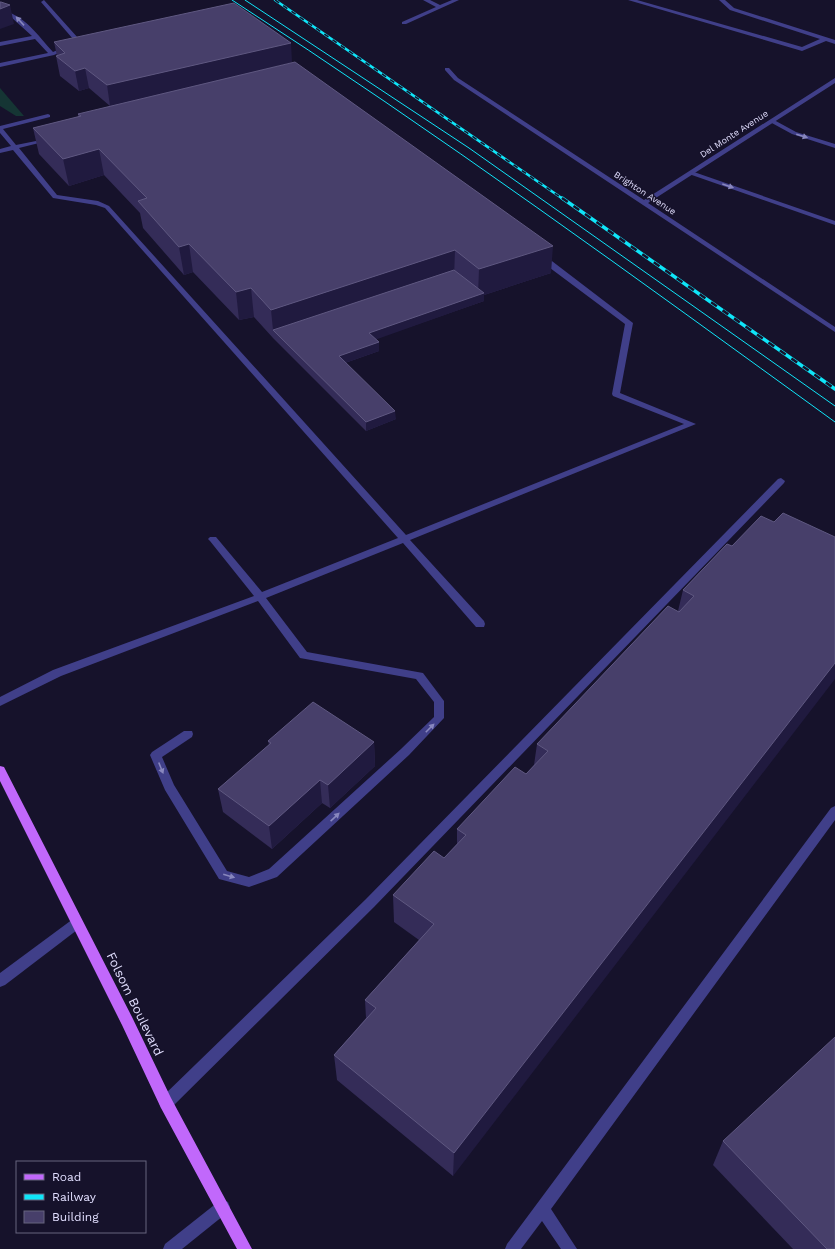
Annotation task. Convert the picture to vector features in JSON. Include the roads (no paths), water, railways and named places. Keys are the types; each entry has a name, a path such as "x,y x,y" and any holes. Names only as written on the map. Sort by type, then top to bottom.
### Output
{"main road":[{"name":"Folsom Boulevard","path":"0,770 78,923 166,1103 223,1207 244,1249"}],"street":[{"path":"426,0 440,7"},
{"path":"404,23 456,0"},
{"path":"631,0 802,49 826,39"},
{"path":"722,0 732,9 835,42"},
{"path":"0,65 52,54 76,44 76,39 44,2"},
{"path":"0,13 4,12 14,15 52,54"},
{"path":"0,44 35,37"},
{"name":"Brighton Avenue","path":"447,69 456,79 835,330"},
{"name":"Del Monte Avenue","path":"644,203 835,80"},
{"path":"48,116 0,128 55,196 98,203 106,207 480,624"},
{"path":"772,121 794,134 835,146"},
{"path":"0,151 54,138"},
{"path":"691,173 835,223"},
{"path":"0,702 57,673 260,597 692,424 616,394 629,323 534,252"},
{"path":"166,1103 370,903 781,481"},
{"path":"188,734 156,755 169,787 223,875 249,882 273,873 406,752 440,718 439,701 419,676 304,655 213,539"},
{"path":"512,1249 835,811"},
{"path":"0,981 78,923"},
{"path":"170,1249 223,1207"},
{"path":"542,1209 570,1249"}],"tram line":[{"path":"232,0 309,50 461,154 611,260 835,422"},
{"path":"245,0 469,148 835,406"}],"railway":[{"path":"275,0 563,199"},
{"path":"562,198 835,389"}]}
